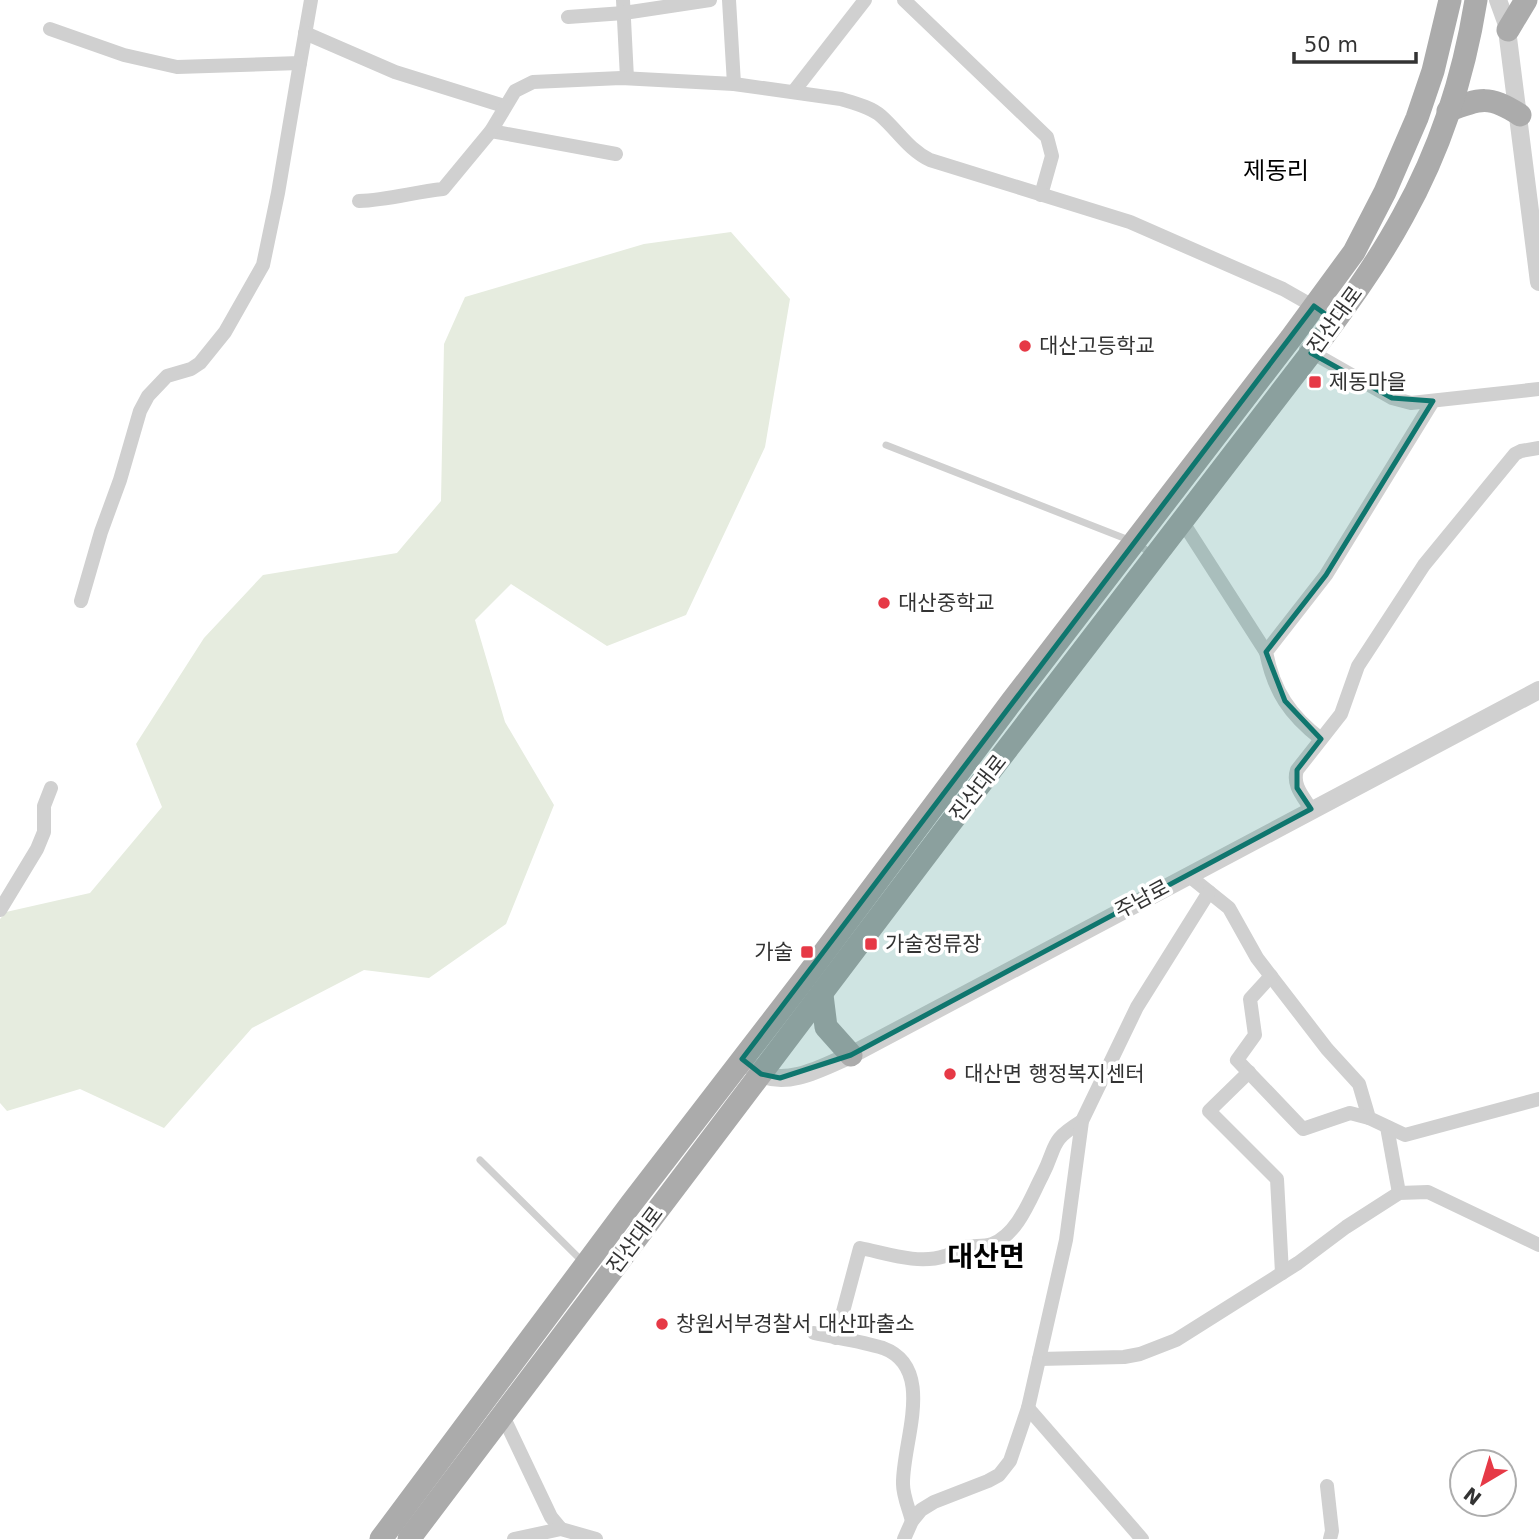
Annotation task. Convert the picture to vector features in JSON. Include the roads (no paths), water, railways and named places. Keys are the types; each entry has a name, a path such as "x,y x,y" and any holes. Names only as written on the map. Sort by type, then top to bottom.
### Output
{"main road":[{"name":"진산대로","path":"381,1539 1354,252 1385,192 1417,118 1433,71 1450,0"},
{"name":"진산대로","path":"409,1539 1360,287 1404,215 1436,147 1459,82 1476,0"},
{"path":"1507,30 1526,0"},
{"path":"1448,111 1475,100 1490,100 1501,103 1520,115"},
{"path":"822,995 826,1027 851,1055"}],"street":[{"path":"81,601 100,532 120,480 140,411 148,396 167,376 191,369 200,363 225,332 263,265 311,0"},
{"path":"568,17 624,6 710,0"},
{"path":"729,0 734,84"},
{"path":"794,91 865,0"},
{"path":"904,0 1047,137 1052,156 1041,195"},
{"path":"1498,0 1507,30 1520,115 1539,282"},
{"path":"624,6 626,78"},
{"path":"50,29 124,55 177,67 300,63"},
{"path":"305,33 395,72 505,106"},
{"path":"359,201 443,189 491,131 514,91 533,82 626,78 734,84 794,91 841,99 871,110 880,115 917,154 930,160 1130,222 1283,289 1335,321"},
{"path":"491,131 616,154"},
{"path":"1291,338 1311,353 1392,398 1411,403 1539,389"},
{"path":"1266,652 1326,575 1433,401"},
{"path":"1311,809 1297,788 1294,777 1340,714 1358,666 1424,565 1515,454 1539,449"},
{"path":"1182,521 1266,652 1284,701 1297,720 1321,739"},
{"name":"주남로","path":"761,1074 779,1078 794,1077 851,1055 1539,690"},
{"path":"0,910 41,840 44,832 44,806 51,788"},
{"path":"1188,875 1229,908 1257,958 1327,1049 1359,1084 1369,1118"},
{"path":"904,1539 912,1521 921,1510 999,1475 1010,1461 1028,1408 1066,1240 1082,1121 1137,1007 1209,892"},
{"path":"1271,976 1250,999 1255,1035 1237,1060 1303,1129 1349,1113 1369,1118 1405,1135 1539,1100"},
{"path":"742,1059 761,1074"},
{"path":"1249,1072 1209,1111 1277,1179 1282,1273"},
{"path":"836,1338 860,1248 916,1259 934,1259 967,1247 991,1244 1006,1235 1019,1221 1061,1134 1082,1121"},
{"path":"1387,1127 1399,1192"},
{"path":"1039,1359 1124,1357 1176,1339 1282,1273 1399,1192 1428,1192 1539,1245"},
{"path":"814,1333 884,1348 905,1364 912,1377 913,1394 902,1486 912,1521"},
{"path":"1028,1408 1142,1539"},
{"path":"503,1416 551,1517 561,1529"},
{"path":"1327,1486 1332,1531 1330,1539"},
{"path":"514,1539 561,1529 596,1539"}],"lane":[{"path":"886,445 1134,542 1155,557"},
{"path":"480,1160 586,1265 605,1280"}],"place":[{"name":"대산고등학교","path":"1025,346"},
{"name":"제동마을","path":"1315,382"},
{"name":"대산중학교","path":"884,603"},
{"name":"가술정류장","path":"871,944"},
{"name":"가술","path":"807,952"},
{"name":"대산면 행정복지센터","path":"950,1074"},
{"name":"창원서부경찰서 대산파출소","path":"662,1324"}],"district":[{"name":"제동리","path":"1276,171"},
{"name":"대산면","path":"986,1256"}]}
